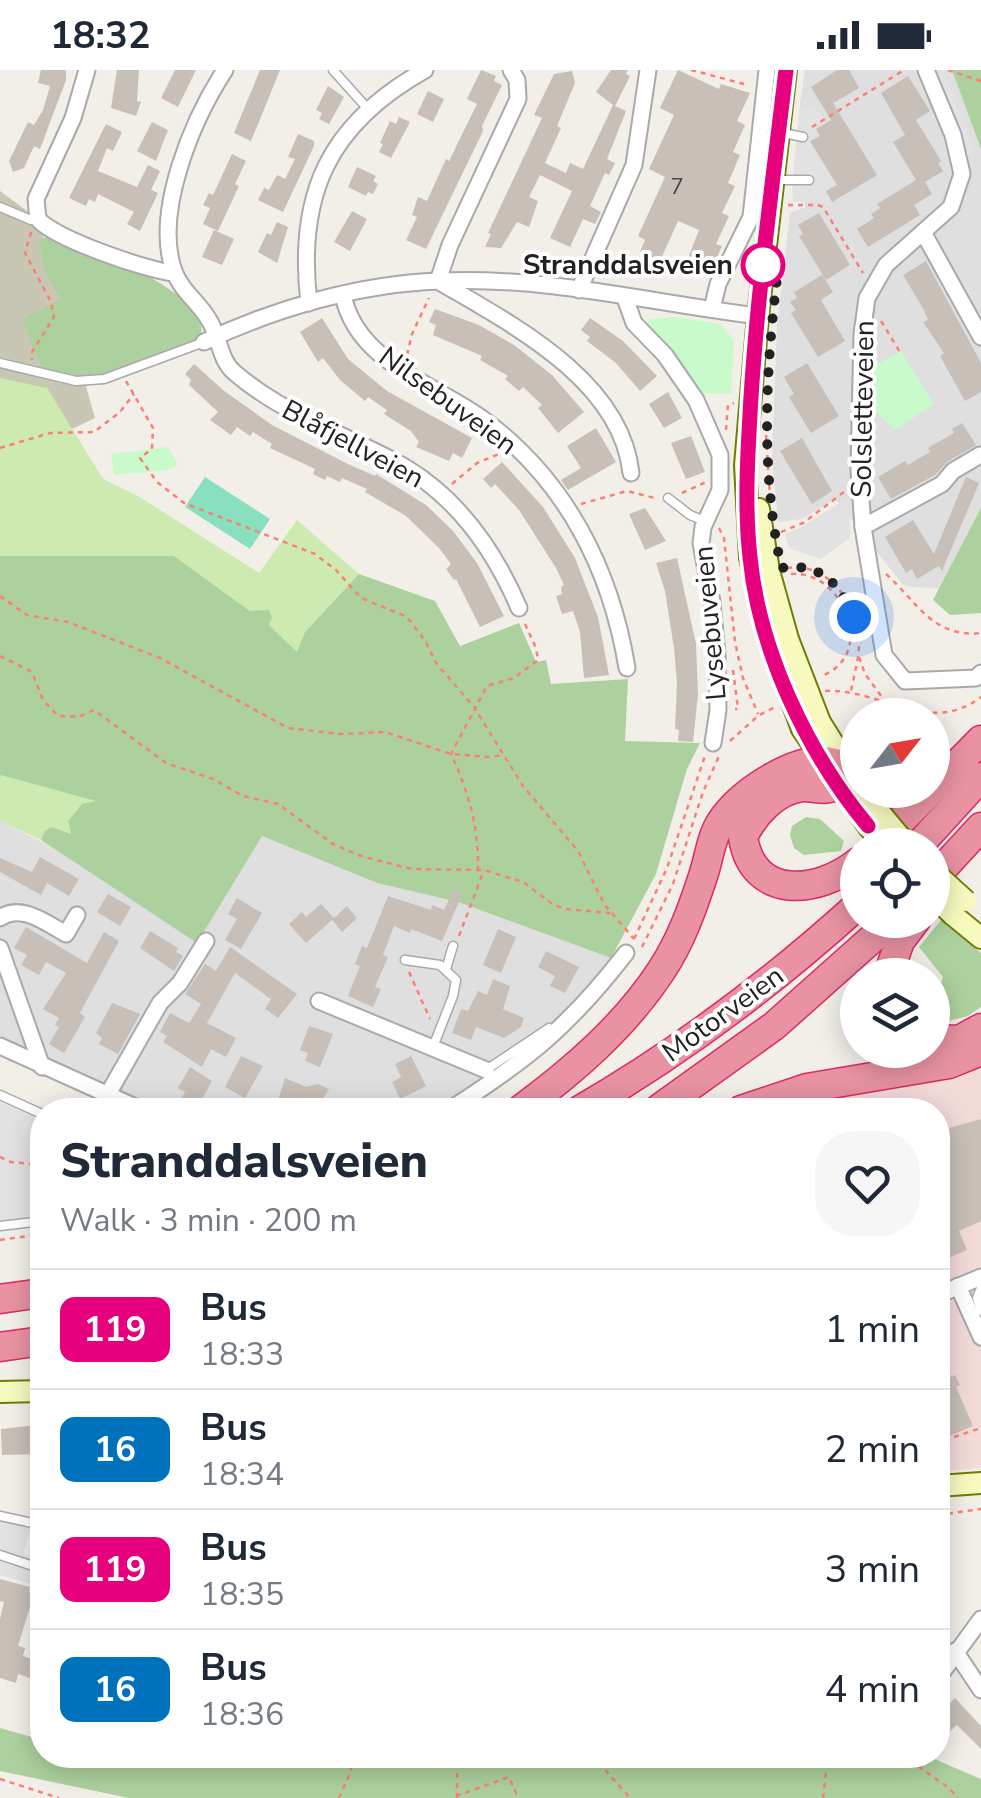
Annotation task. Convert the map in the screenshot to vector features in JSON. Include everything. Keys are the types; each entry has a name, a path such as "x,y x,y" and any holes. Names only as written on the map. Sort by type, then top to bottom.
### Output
{"highway":[{"path":"883,828 981,740"},
{"path":"535,1098 596,1048 662,970 686,924 720,822 772,777 840,777"},
{"path":"934,828 981,777"},
{"path":"840,781 829,789 803,787 777,797 760,810 748,827 744,844 764,876 791,886 821,884 840,873"},
{"path":"950,861 981,827"},
{"path":"953,905 981,848"},
{"name":"Motorveien","path":"600,1098 750,996 840,920"},
{"name":"Motorveien","path":"673,1098 774,1026 873,938"},
{"path":"950,1040 959,1040 981,1028"},
{"path":"778,1098 808,1088 928,1068 981,1051"},
{"path":"0,1299 30,1295"},
{"path":"0,1346 30,1342"}],"main road":[{"path":"786,70 793,135 780,181 758,316 758,420 745,465 750,558 811,725 840,769"},
{"path":"953,905 981,938"},
{"path":"0,1392 30,1391"},
{"path":"950,1484 981,1475"},
{"path":"950,1485 981,1484"}],"street":[{"path":"87,70 73,118 36,199 34,220 138,265 174,273 170,228 179,171 198,116 224,70"},
{"path":"309,303 304,273 314,193 344,136 367,108 425,70"},
{"path":"438,280 518,99 517,80 511,70"},
{"path":"579,290 634,165 648,70"},
{"path":"712,309 718,284 751,216 767,70"},
{"name":"Solsletteveien","path":"926,70 953,135 962,174 951,207 886,264 869,293 862,334 862,528 942,484 953,471 980,455"},
{"path":"923,232 981,337"},
{"name":"Blåfjellveien","path":"174,273 232,371 287,411 395,462 443,495 484,544 519,608"},
{"path":"438,280 542,343 576,374 614,424 626,447 630,473"},
{"path":"210,339 309,303 438,280 509,282 758,316"},
{"name":"Nilsebuveien","path":"342,295 347,316 370,344 402,371 486,422 538,468 571,510 608,588 621,631 626,668"},
{"name":"Lysebuveien","path":"625,298 634,323 675,369 716,438 720,490 700,543 716,640 717,749"},
{"path":"862,528 884,656 905,681 976,678 981,673"},
{"path":"0,918 12,912 24,913 66,934 77,915"},
{"path":"108,1094 160,1003 175,989 206,941"},
{"path":"467,1098 538,1050 577,1014 630,946"},
{"path":"0,948 42,1066"},
{"path":"319,1001 436,1041 486,1070"},
{"path":"0,1046 116,1098"},
{"path":"950,1293 981,1276"},
{"path":"958,1286 981,1336"},
{"path":"950,1658 981,1619"},
{"path":"954,1652 981,1690"}],"lane":[{"path":"334,70 367,108"},
{"path":"780,181 809,180"},
{"path":"0,207 34,220"},
{"path":"0,364 76,381 122,374 210,339"},
{"path":"668,498 707,522"},
{"path":"446,969 453,946"},
{"path":"409,960 446,969 453,975 456,987 436,1041"},
{"path":"486,1070 558,1022 609,975"},
{"path":"0,1095 30,1109"},
{"path":"0,1226 30,1222"},
{"path":"981,1288 976,1298 981,1312"},
{"path":"0,1516 30,1522"},
{"path":"0,1556 30,1564"}],"path":[{"path":"692,70 765,89"},
{"path":"793,135 904,70"},
{"path":"948,70 981,81"},
{"path":"780,181 785,205 818,204 823,208 900,352"},
{"path":"32,372 32,352 54,317 25,254 34,220"},
{"path":"402,371 412,334 438,280"},
{"path":"122,374 153,428 152,449 140,458 158,482 184,503 315,554 361,598 404,616 426,642 436,663 474,707 548,819 578,851 630,946"},
{"path":"0,448 50,432 94,432 120,412 134,394"},
{"path":"716,438 726,432 728,405 736,403"},
{"path":"758,420 770,497"},
{"path":"443,495 477,463 514,447"},
{"path":"571,510 602,496 627,491 649,499 668,498 721,473"},
{"path":"774,534 803,524 834,502 850,484"},
{"path":"707,522 717,526 724,538 739,660 759,715"},
{"path":"823,675 839,668 849,653 851,638 845,612 834,593 815,576 784,574 782,568 810,567 832,582 854,617 864,674 883,698"},
{"path":"880,567 936,626 959,635 981,633"},
{"path":"0,596 27,615 68,622 160,658 288,728 340,734 385,732 450,754 504,755"},
{"path":"450,754 487,686 514,678 538,660 519,608"},
{"path":"851,692 858,654"},
{"path":"0,656 32,672 43,700 58,716 78,717 94,710 166,763 244,796 278,804 334,844 361,856 412,869 484,870 524,882 565,909 611,913"},
{"path":"732,661 738,709"},
{"path":"824,691 872,698"},
{"path":"950,712 981,697"},
{"path":"731,740 775,706"},
{"path":"642,946 673,884 717,749"},
{"path":"450,754 473,808 478,872"},
{"path":"630,946 667,868 701,763"},
{"path":"453,946 484,870"},
{"path":"409,960 409,974 436,1041"},
{"path":"0,1156 6,1161 30,1164"},
{"path":"0,1240 30,1236"},
{"path":"954,1437 981,1428"},
{"path":"950,1513 981,1509"},
{"path":"339,1798 351,1768"},
{"path":"457,1768 456,1797 509,1777 518,1798"},
{"path":"603,1768 630,1798"},
{"path":"823,1798 826,1768"},
{"path":"921,1768 958,1798"},
{"path":"0,1779 59,1798"}],"shaded area":[{"path":"805,70 981,70 981,592 904,586 835,499 802,519 778,522 772,458 777,325 790,213 805,207 800,104"},
{"path":"930,70 944,70 975,151 965,157"},
{"path":"800,104 803,108 813,104 821,117 816,130 820,136 810,143 837,187 827,193 833,203 826,207 821,203 793,202"},
{"path":"0,191 38,219 95,418 0,463"},
{"path":"849,497 850,538 820,559 789,548 785,534"},
{"path":"0,821 52,847 262,836 377,883 458,902 611,958 584,999 504,1069 458,1098 138,1098 0,1038"},
{"path":"981,1066 981,1468 950,1471 950,1098 816,1098"},
{"path":"0,1102 30,1115 30,1218 0,1222"},
{"path":"0,1518 30,1527 23,1554 30,1556 30,1584 0,1575"}],"green space":[{"path":"952,70 981,70 981,149"},
{"path":"47,236 114,260 166,287 199,319 201,336 164,356 102,374 79,376 44,370 23,319 61,299 45,273 39,241"},
{"path":"676,317 721,324 734,341 731,394 699,393 679,362 647,328 649,319"},
{"path":"901,351 934,404 895,430 867,403 868,369"},
{"path":"0,378 47,388 103,479 138,496 259,573 297,520 359,574 305,632 297,653 269,625 174,556 0,556"},
{"path":"168,447 178,465 168,470 114,475 111,454"},
{"path":"205,477 270,519 250,549 185,507"},
{"path":"981,508 981,613 950,615 933,600"},
{"path":"0,556 174,556 250,611 269,610 269,625 297,652 305,632 359,574 435,601 460,646 519,623 536,662 546,660 551,684 628,679 625,741 700,743 687,769 656,874 611,958 458,902 377,883 262,836 197,943 41,840 51,827 71,834 68,821 82,804 96,801 0,775"},
{"path":"0,775 97,801 68,821 71,834 45,831 41,840 0,821"},
{"path":"806,817 820,819 840,837 840,851 804,855 794,848 792,826"},
{"path":"950,927 981,953 981,1007 968,1016 950,1020 950,958 928,958 919,947 926,938 950,938"},
{"path":"0,1728 30,1737 30,1768 950,1766 981,1779 981,1798 129,1798 0,1771"}],"building":[{"path":"41,70 66,70 66,80 40,149 34,146 24,168 13,172 9,161 28,122 34,125 43,110 50,86 38,83"},
{"path":"117,70 139,70 137,101 141,102 136,116 111,108"},
{"path":"175,70 196,70 178,107 161,98"},
{"path":"260,70 280,70 251,141 234,133"},
{"path":"481,70 496,76 494,81 502,85 426,249 406,240 417,217 412,215 418,197 427,201 477,104 467,99"},
{"path":"611,70 628,70 626,74 630,76 615,106 626,111 607,159 615,163 609,175 605,173 590,206 601,212 595,224 583,219 570,247 550,238 572,191 540,175 529,197 538,201 529,227 517,222 501,248 485,247 542,118 534,115 554,74 572,71 575,83 545,163 566,173 570,163 583,169 613,105 596,92"},
{"path":"678,70 719,89 721,84 750,93 737,121 745,125 733,152 740,155 728,183 735,186 722,213 729,216 716,244 722,246 708,277 685,266 699,230 678,221 660,261 640,252 645,240 638,236 665,177 649,169 674,115 660,108"},
{"path":"837,70 849,70 859,88 833,103 877,175 832,202 826,191 837,185 810,141 820,136 816,129 831,120 811,87"},
{"path":"908,76 930,111 916,120 943,171 925,182 932,194 914,205 920,215 868,247 857,229 874,218 871,214 880,208 877,204 916,180 893,142 905,135 881,93"},
{"path":"328,86 344,97 329,124 319,119 322,113 316,110"},
{"path":"428,91 444,99 433,122 417,114"},
{"path":"399,117 410,122 391,158 379,152 383,144 380,143 390,121 396,124"},
{"path":"152,122 168,130 156,161 137,151"},
{"path":"106,124 122,132 113,151 107,148 98,171 137,187 148,165 160,171 151,190 158,193 140,231 127,224 134,212 98,194 95,202 89,199 86,206 69,198"},
{"path":"298,134 314,141 314,146 283,212 258,200 277,175 285,179 295,159 288,157"},
{"path":"232,154 246,161 218,231 203,224 210,208 203,205 209,193 213,195"},
{"path":"357,167 376,176 373,181 378,184 373,194 368,192 366,196 348,187"},
{"path":"352,211 367,219 350,251 334,242"},
{"path":"819,213 850,265 826,280 799,236 803,234 798,225"},
{"path":"277,222 288,227 277,263 258,252"},
{"path":"214,230 234,239 222,265 202,257"},
{"path":"926,261 981,363 981,392 965,401 940,356 944,353 923,322 928,320 924,310 903,275"},
{"path":"822,275 833,292 821,300 845,341 818,357 791,313 796,310 790,302 797,298 794,292"},
{"path":"435,309 479,325 514,345 552,375 584,412 558,433 538,408 542,405 523,387 519,391 505,379 508,376 480,360 482,356 433,335 436,325 429,322"},
{"path":"322,318 348,359 387,391 472,438 462,458 453,453 449,461 416,447 419,442 411,431 384,414 387,410 368,397 365,401 340,380 323,358 318,362 300,332"},
{"path":"590,318 623,341 657,376 640,391 616,363 587,341 590,337 581,330"},
{"path":"807,363 839,416 811,433 789,397 794,394 784,377"},
{"path":"194,364 272,425 376,474 426,505 453,531 477,563 504,616 480,627 456,579 446,569 451,564 439,548 406,516 365,492 367,489 342,478 340,482 327,476 325,480 313,474 315,469 270,448 272,444 253,432 250,436 237,427 231,435 210,420 218,412 189,385 191,380 185,374"},
{"path":"668,392 682,418 664,428 649,404"},
{"path":"962,423 976,445 947,462 935,475 891,499 878,477 930,452 928,448 954,433 952,429"},
{"path":"596,428 616,462 568,490 561,480 581,468 567,446"},
{"path":"691,436 705,472 686,479 671,443"},
{"path":"802,438 832,491 812,504 780,451"},
{"path":"502,462 543,507 575,558 598,617 609,675 584,678 580,632 573,611 562,614 556,596 562,594 564,585 556,568 519,510 495,484 491,488 483,479"},
{"path":"966,477 979,483 942,571 939,566 917,579 912,569 906,573 885,537 913,520 934,554"},
{"path":"645,508 666,541 645,550 629,514"},
{"path":"677,558 696,644 698,694 693,742 678,741 679,730 675,729 674,648 665,591 656,563"},
{"path":"40,857 79,879 69,896 47,883 41,895 0,872 0,858 32,872"},
{"path":"454,889 463,892 442,941 394,926 383,955 388,957 375,987 381,989 373,1007 348,996 360,966 355,964 362,946 367,948 388,896 431,910 432,905 444,910"},
{"path":"108,894 131,907 120,926 97,912"},
{"path":"237,898 262,913 241,949 225,940 237,919 228,914"},
{"path":"321,904 334,918 347,906 357,918 342,932 332,920 306,943 289,924 302,912 306,917"},
{"path":"26,927 87,963 104,932 119,941 80,1013 85,1017 64,1053 49,1044 59,1027 55,1025 59,1018 43,1009 66,973 46,962 39,975 21,965 27,955 14,948"},
{"path":"498,929 516,937 501,973 483,965"},
{"path":"150,931 178,948 176,952 183,956 174,971 140,948"},
{"path":"230,947 297,994 278,1018 265,1009 271,999 235,973 207,1023 236,1038 226,1057 211,1049 202,1067 163,1042 167,1036 160,1032 170,1013 189,1023 201,1004 185,994 205,964 216,971"},
{"path":"546,951 579,967 565,993 550,986 555,976 538,967"},
{"path":"493,979 510,986 503,1009 524,1018 521,1027 504,1038 476,1027 471,1040 452,1033 461,1009 468,1011 478,991 487,995"},
{"path":"112,1003 140,1014 118,1054 99,1044 102,1038 96,1033"},
{"path":"309,1026 333,1034 320,1067 305,1061 308,1053 300,1050"},
{"path":"241,1056 263,1066 245,1098 225,1087"},
{"path":"411,1056 426,1086 400,1098 392,1082 401,1077 395,1064"},
{"path":"190,1067 212,1081 203,1098 182,1098 185,1092 178,1088"},
{"path":"285,1078 306,1087 318,1084 329,1089 323,1098 279,1098"},
{"path":"981,1119 981,1221 959,1231 967,1250 950,1257 950,1128"},
{"path":"950,1375 955,1375 960,1385 956,1387 973,1426 950,1436"},
{"path":"30,1426 30,1454 2,1455 1,1429"},
{"path":"0,1579 30,1587 30,1607 18,1646 25,1648 23,1656 30,1658 30,1678 18,1674 16,1683 0,1678 0,1619 4,1602 0,1601"},
{"path":"955,1698 981,1726 981,1749 957,1725 950,1731 950,1703"}],"bus line":[{"name":"119","path":"786,70 754,348 745,465 750,558 771,645 796,716 837,785 868,826"}],"place":[{"name":"Stranddalsveien","path":"763,265"}],"route":[{"path":"763,265 779,263 766,437 771,511 780,561 782,568 810,567 827,576 840,590 854,617"}]}
